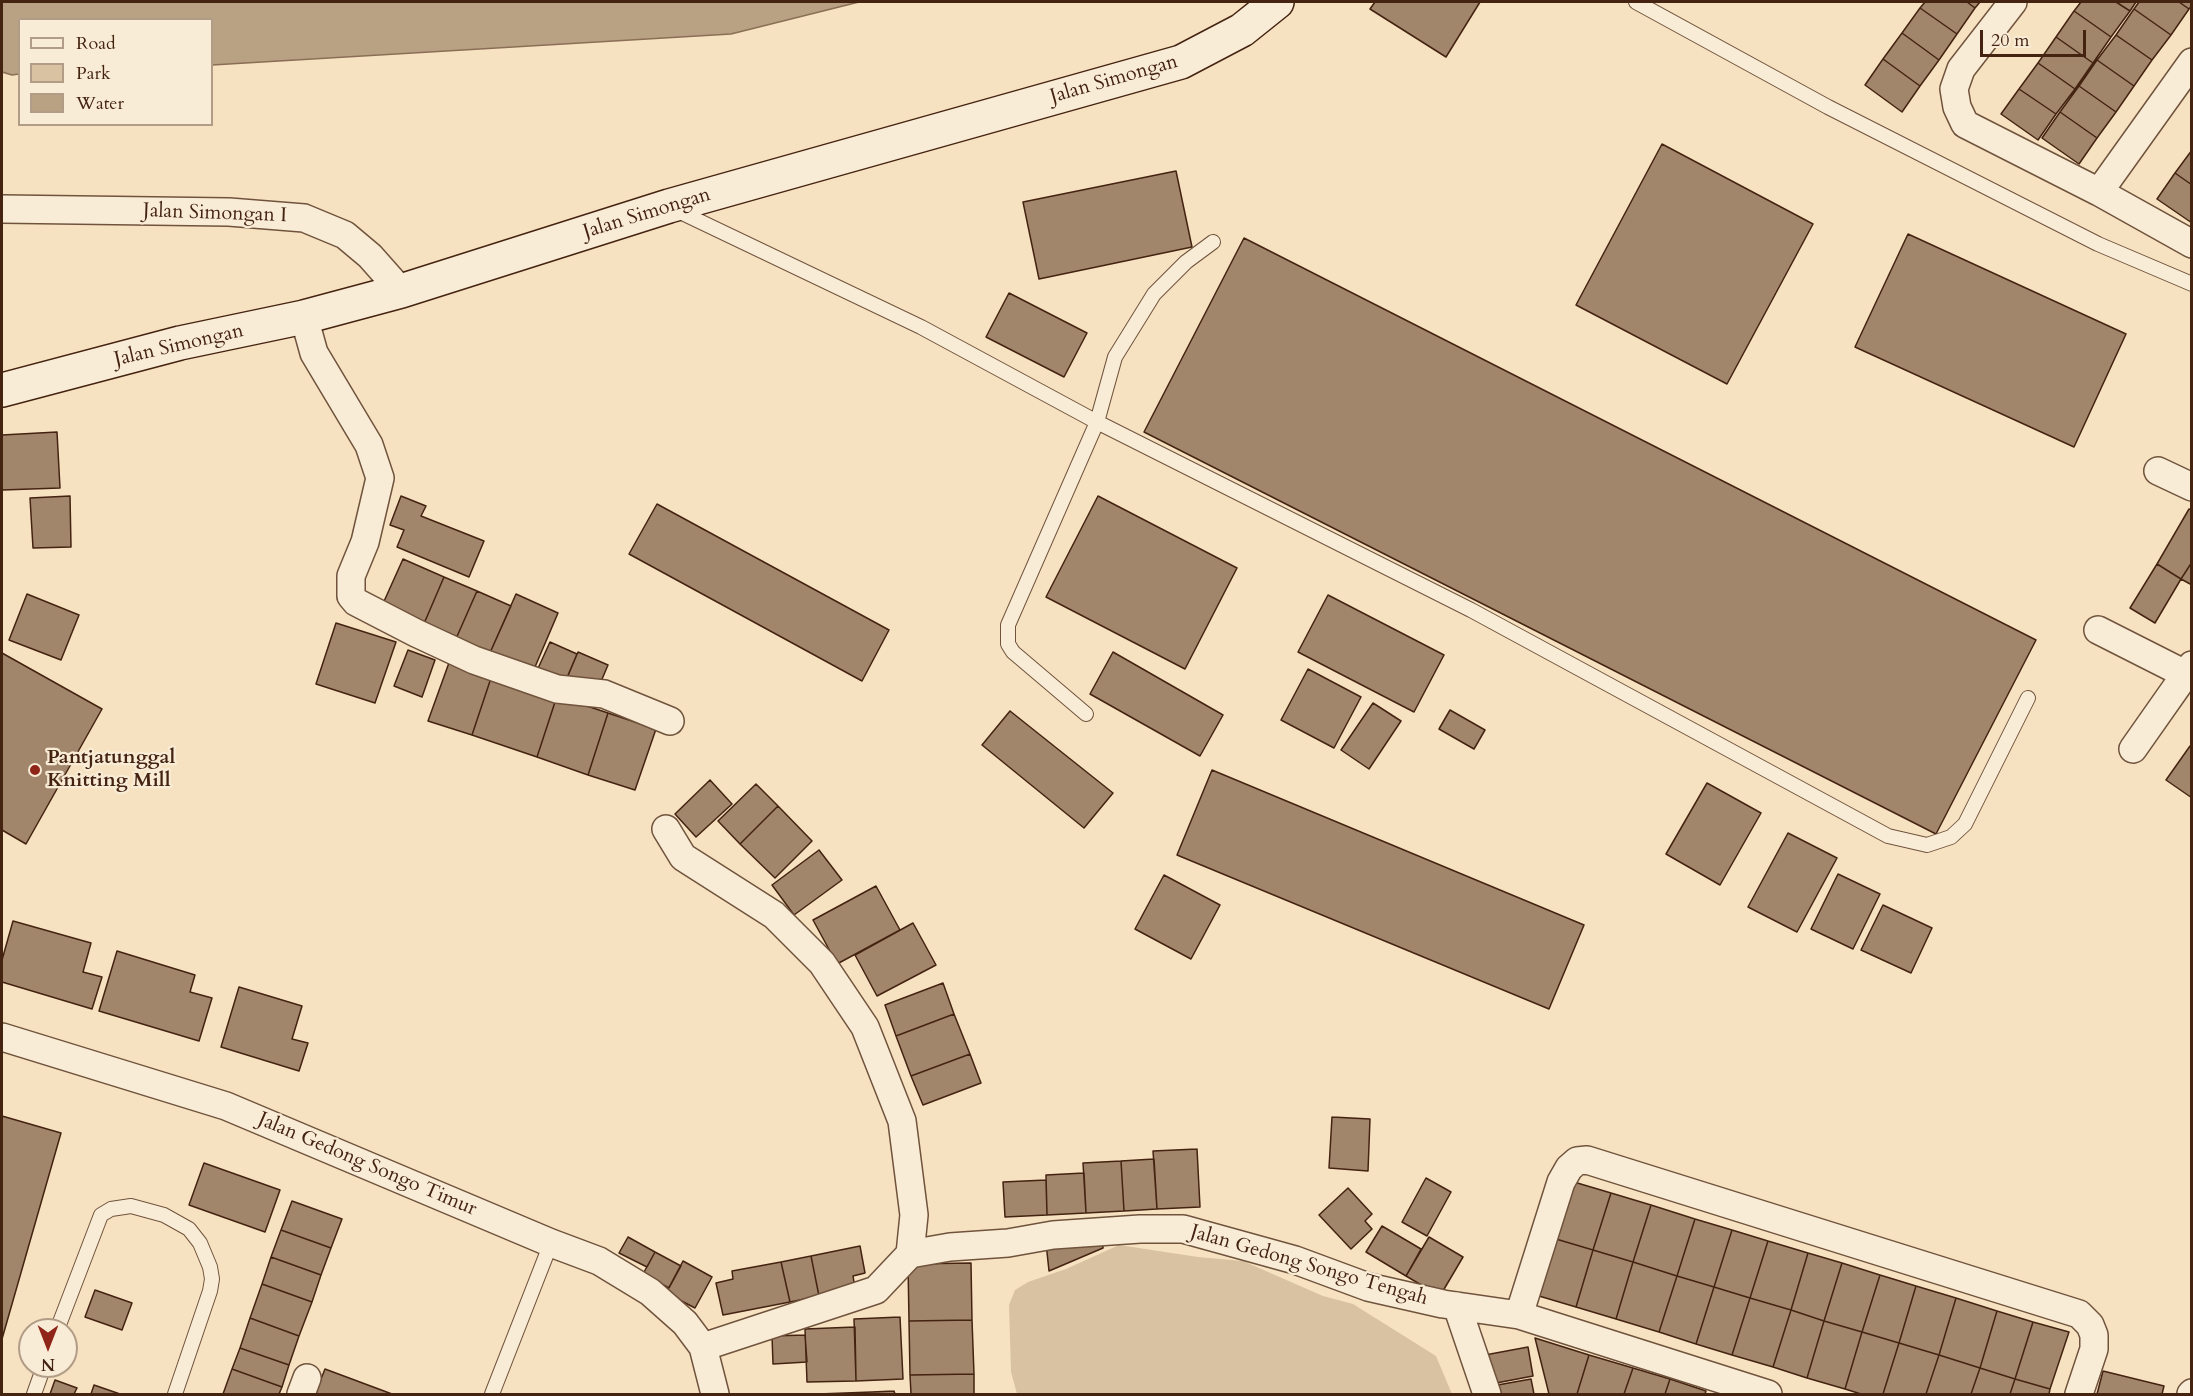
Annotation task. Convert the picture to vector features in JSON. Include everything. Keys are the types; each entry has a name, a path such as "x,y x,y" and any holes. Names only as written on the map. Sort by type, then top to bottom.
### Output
{"main road":[{"name":"Jalan Simongan","path":"2,390 180,343 304,317 401,291 669,206 1180,62 1242,30 1277,2"}],"street":[{"path":"2013,2 1961,69 1954,89 1957,107 1965,124 2098,192 2192,244"},
{"path":"2098,192 2192,62"},
{"name":"Jalan Simongan I","path":"2,209 229,212 304,218 345,235 370,256 401,291"},
{"path":"304,317 314,353 369,445 380,478 364,542 351,576 351,596 356,602 474,660 557,689 604,694 670,720"},
{"path":"2158,471 2192,487"},
{"path":"2098,630 2188,669 2133,749"},
{"path":"666,829 683,857 774,915 822,963 865,1027 902,1121 914,1215 910,1254 876,1290 703,1347"},
{"name":"Jalan Gedong Songo Timur","path":"2,1037 226,1106 599,1261 650,1292 685,1323 703,1347 715,1395"},
{"path":"1519,1315 1561,1182 1569,1168 1577,1161 1587,1160 2079,1314 2090,1325 2094,1335 2094,1349 2083,1383"},
{"name":"Jalan Gedong Songo Tengah","path":"910,1254 950,1247 1008,1243 1053,1235 1140,1229 1184,1229 1295,1260 1368,1287 1457,1306 1519,1315 1768,1395"},
{"path":"1457,1306 1487,1395"}],"lane":[{"path":"1636,2 1828,107 2098,243 2192,284"},
{"path":"669,206 921,327 1097,422 1471,610 1887,836 1927,846 1951,837 1965,824 2028,698"},
{"path":"1086,714 1013,652 1006,635 1008,626 1097,422 1115,357 1154,294 1186,262 1213,242"},
{"path":"62,1318 101,1215 111,1209 131,1206 164,1215 189,1229 203,1251 212,1279 175,1395"},
{"path":"492,1395 551,1243"},
{"path":"34,1395 40,1378"}],"green space":[{"path":"1119,1245 1243,1261 1323,1296 1353,1304 1436,1356 1452,1394 1017,1394 1011,1372 1009,1305 1015,1290 1028,1282 1066,1269"}],"water":[{"path":"2,2 859,2 731,34 213,65 213,18 18,18 18,74 2,72"}],"building":[{"path":"1375,2 1480,2 1446,57 1370,9"},
{"path":"1925,2 1967,2 1975,8 1957,34 1920,8"},
{"path":"1967,2 1980,2 1975,8"},
{"path":"2081,2 2116,2 2130,11 2111,37 2074,11"},
{"path":"2116,2 2136,2 2130,11"},
{"path":"2139,2 2179,2 2189,9 2171,35 2134,9"},
{"path":"2179,2 2192,2 2192,5 2189,9"},
{"path":"1920,8 1957,34 1939,60 1902,33"},
{"path":"2134,9 2171,35 2152,60 2116,35"},
{"path":"2074,11 2111,37 2093,63 2056,37"},
{"path":"1902,33 1939,60 1920,86 1883,59"},
{"path":"2116,35 2152,60 2134,86 2097,60"},
{"path":"2056,37 2093,63 2075,89 2038,63"},
{"path":"1883,59 1920,86 1902,112 1865,85"},
{"path":"2097,60 2134,86 2116,112 2079,86"},
{"path":"2038,63 2075,89 2056,114 2019,89"},
{"path":"2079,86 2116,112 2097,138 2060,112"},
{"path":"2019,89 2056,114 2038,140 2001,114"},
{"path":"2060,112 2097,138 2079,164 2042,138"},
{"path":"1662,144 1813,224 1727,384 1576,305"},
{"path":"2192,150 2192,185 2175,173"},
{"path":"1176,171 1192,247 1039,279 1023,202"},
{"path":"2175,173 2192,185 2192,223 2157,199"},
{"path":"1908,234 2126,334 2074,447 1855,347"},
{"path":"1244,238 2036,640 1936,834 1144,432"},
{"path":"1009,293 1087,333 1064,377 986,337"},
{"path":"57,432 60,488 2,490 2,435"},
{"path":"70,496 71,547 33,548 30,498"},
{"path":"401,496 426,506 421,516 484,541 469,577 397,547 404,530 390,525"},
{"path":"1098,496 1237,568 1185,669 1046,597"},
{"path":"657,504 889,630 862,681 629,554"},
{"path":"2189,509 2192,510 2192,562 2181,579 2157,564"},
{"path":"403,559 444,577 423,626 381,608"},
{"path":"2192,562 2192,585 2181,579"},
{"path":"2157,564 2181,579 2155,623 2130,608"},
{"path":"444,577 477,591 455,641 423,626"},
{"path":"477,591 511,606 489,655 455,641"},
{"path":"27,594 79,615 61,660 9,640"},
{"path":"516,594 558,613 532,674 489,655"},
{"path":"1328,595 1444,655 1414,712 1298,652"},
{"path":"336,623 396,642 375,703 316,684"},
{"path":"550,642 577,654 563,687 535,675"},
{"path":"408,650 435,660 422,697 394,686"},
{"path":"578,652 608,665 597,691 567,678"},
{"path":"1113,652 1223,715 1200,756 1090,694"},
{"name":"Pantjatunggal Knitting Mill","path":"2,653 102,709 26,844 2,830"},
{"path":"450,660 492,675 472,735 428,721"},
{"path":"1308,669 1361,697 1334,748 1281,720"},
{"path":"492,675 557,696 537,757 472,735"},
{"path":"557,696 608,713 588,775 537,757"},
{"path":"1373,703 1401,721 1369,769 1341,750"},
{"path":"1450,710 1485,730 1474,749 1439,729"},
{"path":"1010,711 1113,793 1084,828 982,745"},
{"path":"608,713 656,729 635,790 588,775"},
{"path":"2190,746 2192,747 2192,798 2166,780"},
{"path":"1212,770 1584,925 1549,1009 1177,855"},
{"path":"710,780 732,804 696,837 675,814"},
{"path":"1707,783 1761,813 1720,885 1666,854"},
{"path":"756,784 778,806 740,844 718,821"},
{"path":"778,806 812,841 775,878 740,844"},
{"path":"1788,833 1837,858 1797,932 1748,907"},
{"path":"819,850 842,880 794,915 772,885"},
{"path":"1838,874 1880,894 1853,949 1811,929"},
{"path":"1164,875 1220,905 1191,959 1135,929"},
{"path":"876,886 900,930 837,964 813,920"},
{"path":"1883,905 1932,928 1911,973 1861,950"},
{"path":"13,921 91,943 83,972 102,977 92,1009 2,982 2,960"},
{"path":"913,923 936,965 877,996 855,955"},
{"path":"117,951 195,975 190,992 212,998 199,1041 99,1011"},
{"path":"943,983 954,1014 896,1036 885,1005"},
{"path":"239,987 302,1006 292,1039 308,1043 299,1071 221,1047"},
{"path":"954,1014 970,1054 911,1076 896,1036"},
{"path":"970,1054 981,1083 923,1105 911,1076"},
{"path":"2,1116 61,1133 2,1339"},
{"path":"1332,1117 1370,1119 1368,1171 1329,1168"},
{"path":"1197,1149 1200,1207 1157,1209 1153,1151"},
{"path":"1154,1159 1157,1209 1124,1211 1121,1161"},
{"path":"1121,1161 1124,1211 1086,1213 1083,1163"},
{"path":"204,1163 280,1190 265,1232 189,1205"},
{"path":"1084,1173 1086,1213 1047,1215 1046,1175"},
{"path":"1426,1178 1451,1192 1427,1236 1402,1222"},
{"path":"1046,1180 1047,1215 1005,1217 1003,1182"},
{"path":"1574,1182 1611,1193 1593,1250 1556,1239"},
{"path":"1348,1188 1372,1214 1365,1221 1372,1229 1351,1249 1319,1215"},
{"path":"1611,1193 1651,1205 1633,1262 1593,1250"},
{"path":"292,1201 342,1219 331,1248 281,1230"},
{"path":"1651,1205 1695,1219 1677,1276 1633,1262"},
{"path":"1695,1219 1732,1230 1714,1287 1677,1276"},
{"path":"1382,1226 1421,1249 1406,1276 1366,1252"},
{"path":"281,1230 331,1248 321,1275 271,1257"},
{"path":"1732,1230 1768,1241 1750,1298 1714,1287"},
{"path":"1103,1235 1103,1248 1049,1271 1046,1243"},
{"path":"628,1237 655,1252 647,1267 619,1253"},
{"path":"1429,1237 1463,1257 1440,1296 1406,1276"},
{"path":"1556,1239 1593,1250 1576,1307 1539,1296"},
{"path":"1768,1241 1808,1253 1791,1310 1750,1298"},
{"path":"860,1246 865,1273 853,1276 855,1288 819,1296 811,1256"},
{"path":"1593,1250 1633,1262 1616,1319 1576,1307"},
{"path":"655,1252 681,1266 669,1288 643,1274"},
{"path":"1808,1253 1842,1263 1824,1321 1791,1310"},
{"path":"811,1256 819,1296 790,1302 781,1262"},
{"path":"271,1257 321,1275 312,1302 262,1284"},
{"path":"683,1261 712,1277 695,1308 666,1293"},
{"path":"781,1262 790,1302 723,1315 716,1283 733,1279 732,1271"},
{"path":"1633,1262 1677,1276 1659,1332 1616,1319"},
{"path":"971,1263 972,1320 909,1321 908,1264"},
{"path":"1842,1263 1880,1275 1862,1332 1824,1321"},
{"path":"1880,1275 1916,1286 1899,1343 1862,1332"},
{"path":"1677,1276 1714,1287 1696,1344 1659,1332"},
{"path":"262,1284 312,1302 299,1336 250,1318"},
{"path":"1916,1286 1956,1298 1939,1355 1899,1343"},
{"path":"1714,1287 1750,1298 1732,1355 1696,1344"},
{"path":"95,1290 132,1303 122,1330 85,1317"},
{"path":"1750,1298 1791,1310 1773,1367 1732,1355"},
{"path":"1956,1298 1997,1311 1980,1368 1939,1355"},
{"path":"1791,1310 1824,1321 1807,1378 1773,1367"},
{"path":"1997,1311 2033,1322 2015,1379 1980,1368"},
{"path":"900,1317 903,1379 856,1381 854,1319"},
{"path":"250,1318 299,1336 289,1365 240,1348"},
{"path":"972,1320 974,1374 910,1375 909,1321"},
{"path":"1824,1321 1862,1332 1845,1389 1807,1378"},
{"path":"2033,1322 2069,1332 2050,1389 2015,1379"},
{"path":"855,1327 856,1381 807,1382 805,1329"},
{"path":"1862,1332 1899,1343 1883,1394 1861,1394 1845,1389"},
{"path":"805,1335 807,1362 773,1364 772,1336"},
{"path":"1535,1338 1589,1355 1577,1394 1549,1394"},
{"path":"1899,1343 1939,1355 1926,1394 1883,1394"},
{"path":"1528,1347 1533,1376 1491,1384 1485,1355"},
{"path":"240,1348 289,1365 282,1387 232,1369"},
{"path":"1589,1355 1633,1368 1624,1394 1577,1394"},
{"path":"1939,1355 1980,1368 1971,1394 1926,1394"},
{"path":"1633,1368 1670,1379 1665,1394 1624,1394"},
{"path":"1980,1368 2015,1379 2010,1394 1971,1394"},
{"path":"232,1369 282,1387 279,1394 223,1394"},
{"path":"325,1369 392,1394 315,1394"},
{"path":"2103,1371 2164,1386 2162,1394 2097,1394"},
{"path":"974,1374 974,1394 911,1394 910,1375"},
{"path":"1531,1379 1534,1394 1493,1394 1492,1386"},
{"path":"1670,1379 1706,1391 1705,1394 1665,1394"},
{"path":"2015,1379 2050,1389 2049,1394 2010,1394"},
{"path":"55,1380 77,1388 74,1394 50,1394"},
{"path":"94,1385 120,1394 91,1394"},
{"path":"894,1391 895,1394 818,1394 872,1392"}],"place":[{"name":"Pantjatunggal Knitting Mill","path":"35,770"}]}
